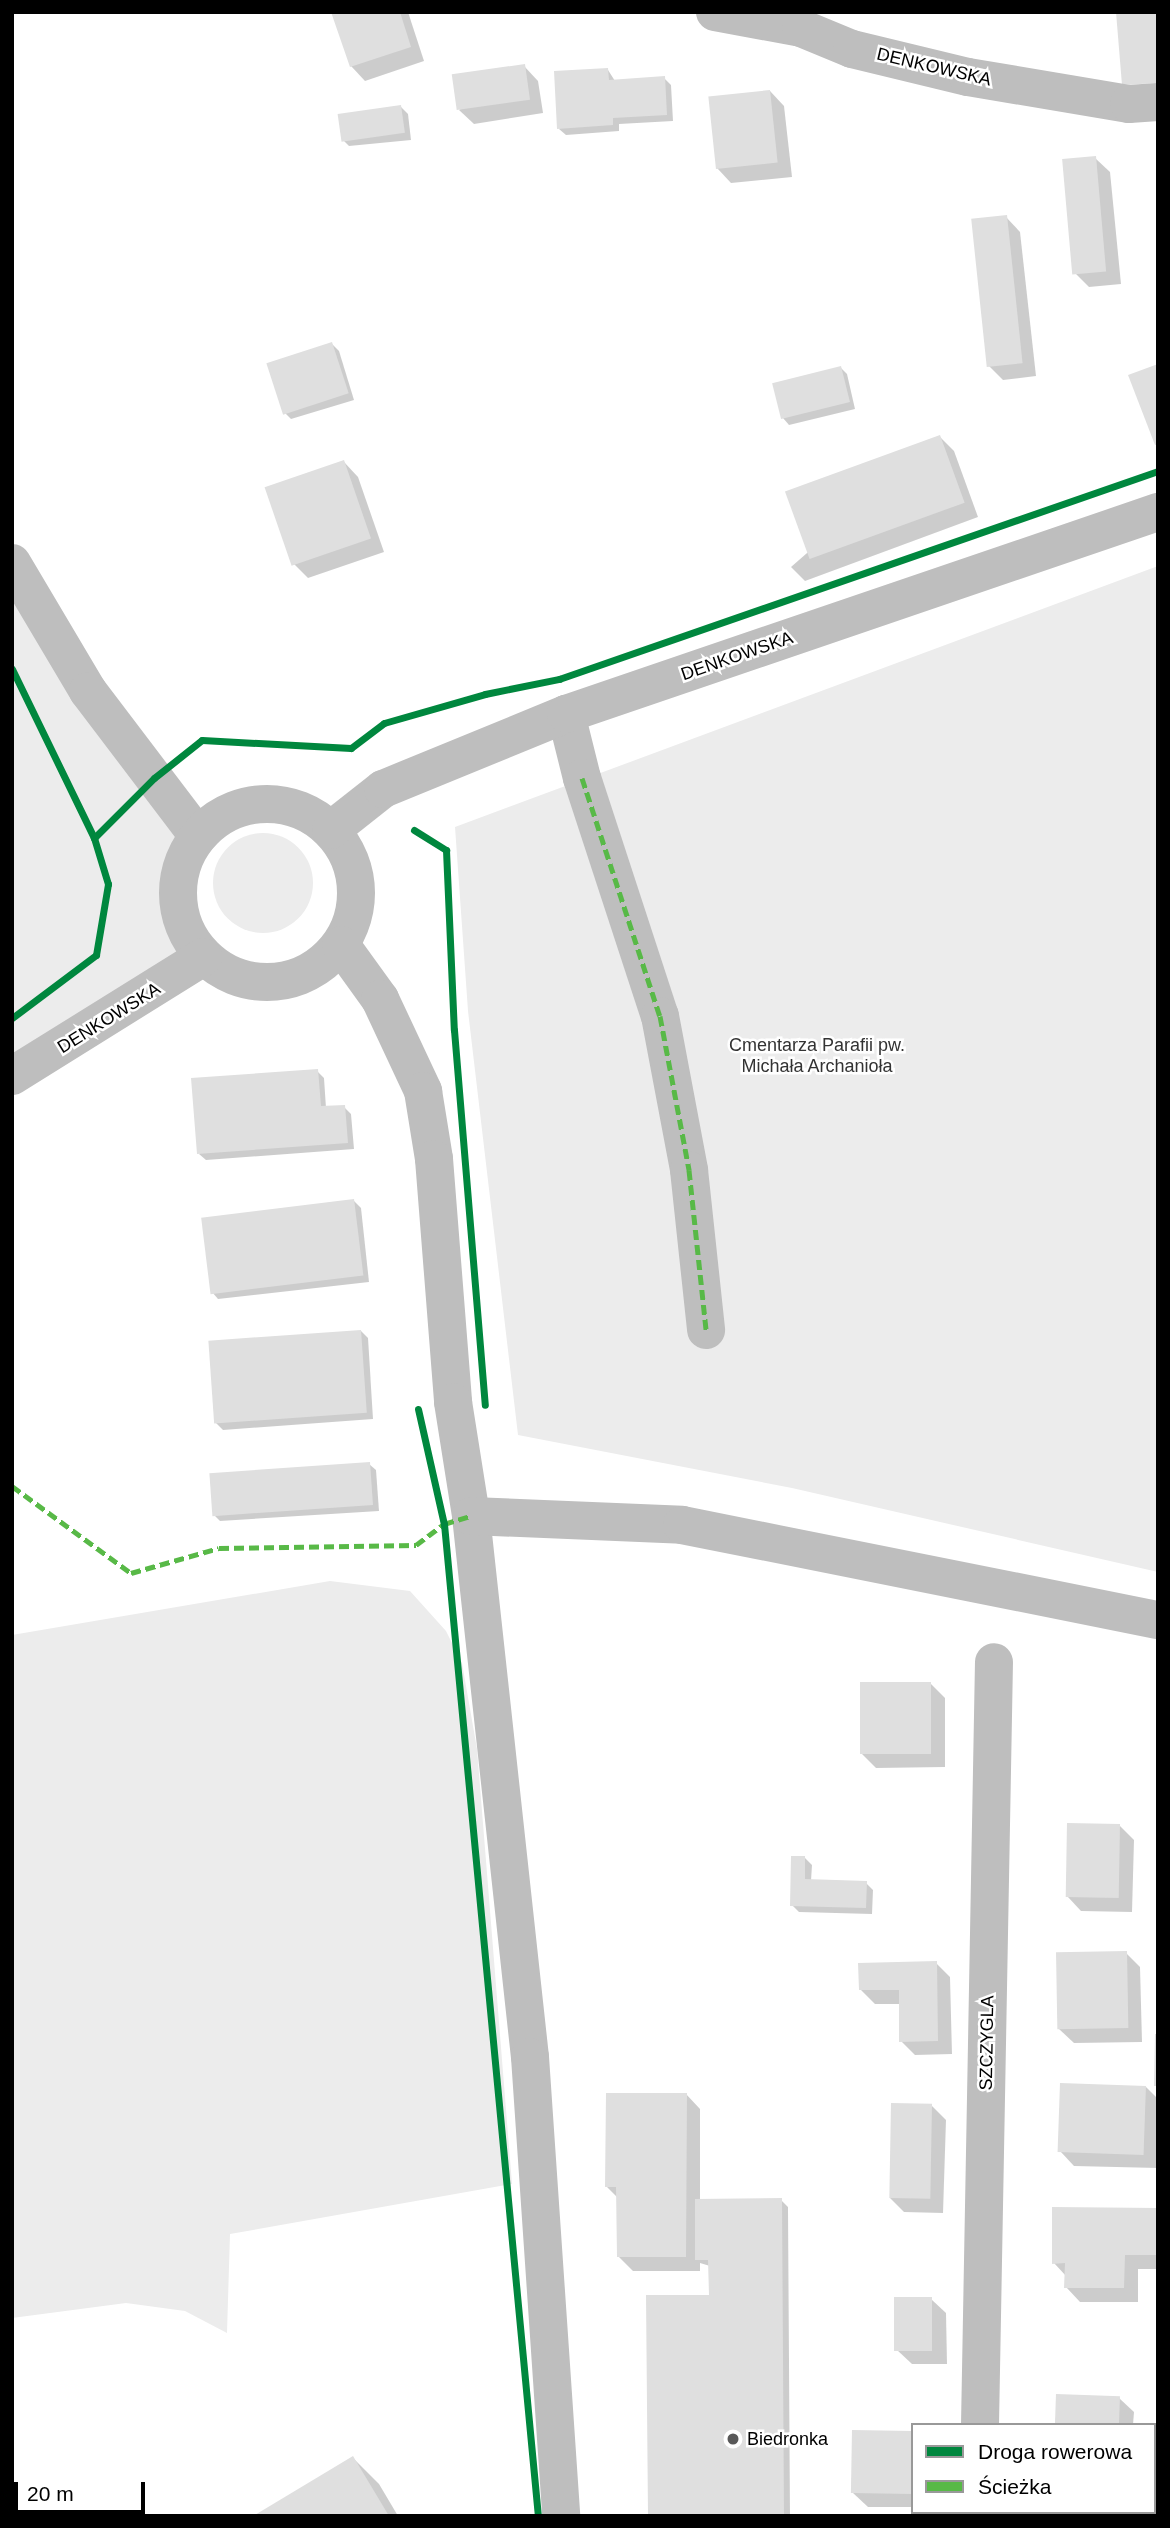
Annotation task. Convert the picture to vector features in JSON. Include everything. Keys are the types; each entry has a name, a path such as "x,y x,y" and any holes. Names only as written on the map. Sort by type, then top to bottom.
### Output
{"street":[{"name":"DENKOWSKA","path":"715,12 801,28 852,48 968,77 1129,104 1158,102"},
{"name":"DENKOWSKA","path":"331,830 383,789 566,714 1158,512"},
{"path":"12,563 88,691 198,836"},
{"path":"566,714 582,778 660,1016 689,1170 706,1330"},
{"path":"275,804 306,811 331,830 349,855 357,885 354,917 341,945 319,967 290,980 259,983 229,975 204,957 186,932 177,901 180,870 198,836 215,820 244,806 275,804"},
{"path":"341,945 380,999 423,1091 434,1160 453,1402 471,1516 530,2057 561,2516"},
{"name":"DENKOWSKA","path":"12,1076 204,957"},
{"path":"471,1516 682,1525 1158,1620"},
{"name":"SZCZYGLA","path":"981,2423 993,1662"}],"green space":[{"path":"12,563 198,836 180,870 177,901 186,932 203,957 12,1076"},
{"name":"Cmentarza Parafii pw. Michała Archanioła","path":"1158,566 1158,1572 792,1488 518,1435 468,1011 455,827"},
{"path":"263,833 291,841 305,855 313,883 305,911 291,925 263,933 235,925 221,911 213,883 221,855 235,841"},
{"path":"330,1581 410,1591 446,1631 462,1663 477,1749 512,2184 230,2234 227,2333 185,2311 126,2303 12,2318 12,1635"}],"building":[{"path":"331,12 400,12 411,47 350,67"},
{"path":"1116,12 1158,12 1158,83 1122,85"},
{"path":"525,64 530,100 457,110 452,74"},
{"path":"608,68 609,80 665,76 667,115 613,118 613,125 557,129 554,71"},
{"path":"770,90 778,163 716,169 708,96"},
{"path":"401,105 405,133 342,142 338,114"},
{"path":"1096,156 1106,272 1072,275 1062,159"},
{"path":"1007,215 1023,363 987,367 971,219"},
{"path":"332,342 349,393 283,415 266,363"},
{"path":"1158,364 1158,444 1155,445 1128,375"},
{"path":"841,366 850,402 781,419 772,383"},
{"path":"940,435 965,503 810,559 785,491"},
{"path":"344,460 371,538 292,566 265,487"},
{"path":"318,1069 321,1106 345,1105 348,1143 197,1154 191,1078"},
{"path":"354,1199 363,1275 211,1294 201,1218"},
{"path":"361,1330 367,1413 214,1423 208,1341"},
{"path":"370,1462 373,1505 212,1516 209,1473"},
{"path":"860,1682 931,1682 931,1754 860,1754"},
{"path":"1067,1823 1120,1824 1119,1898 1066,1897"},
{"path":"791,1856 805,1856 805,1879 867,1881 866,1908 790,1906"},
{"path":"1127,1951 1128,2028 1057,2029 1056,1952"},
{"path":"937,1961 938,2041 899,2042 899,1990 859,1990 858,1963"},
{"path":"1155,2034 1158,2034 1158,2086 1154,2086"},
{"path":"1060,2083 1146,2086 1144,2155 1058,2152"},
{"path":"606,2093 687,2093 686,2257 617,2257 616,2187 605,2187"},
{"path":"891,2103 932,2104 930,2199 889,2198"},
{"path":"782,2198 784,2516 648,2516 646,2295 709,2295 708,2260 695,2260 695,2199"},
{"path":"1052,2207 1158,2208 1158,2255 1125,2255 1124,2288 1064,2288 1065,2263 1052,2264"},
{"path":"894,2297 932,2297 932,2351 894,2351"},
{"path":"1056,2394 1120,2396 1119,2423 1055,2423"},
{"path":"852,2430 911,2431 911,2494 851,2493"},
{"path":"353,2456 389,2516 253,2516"},
{"path":"1156,2510 1158,2516 1062,2516 1156,2514"}],"marked path":[{"path":"582,778 660,1016 689,1170 706,1330"},
{"path":"12,1486 131,1573 219,1548 416,1545 444,1524 471,1516"}],"cycle path":[{"path":"12,1018 96,955 108,884 94,838 154,778 202,740 351,748 384,723 485,694 559,679 1158,471"},
{"path":"12,669 94,838"},
{"path":"414,830 446,850 454,1030 485,1405"},
{"path":"418,1409 444,1524 538,2516"}],"place":[{"name":"Biedronka","path":"733,2439"}]}
